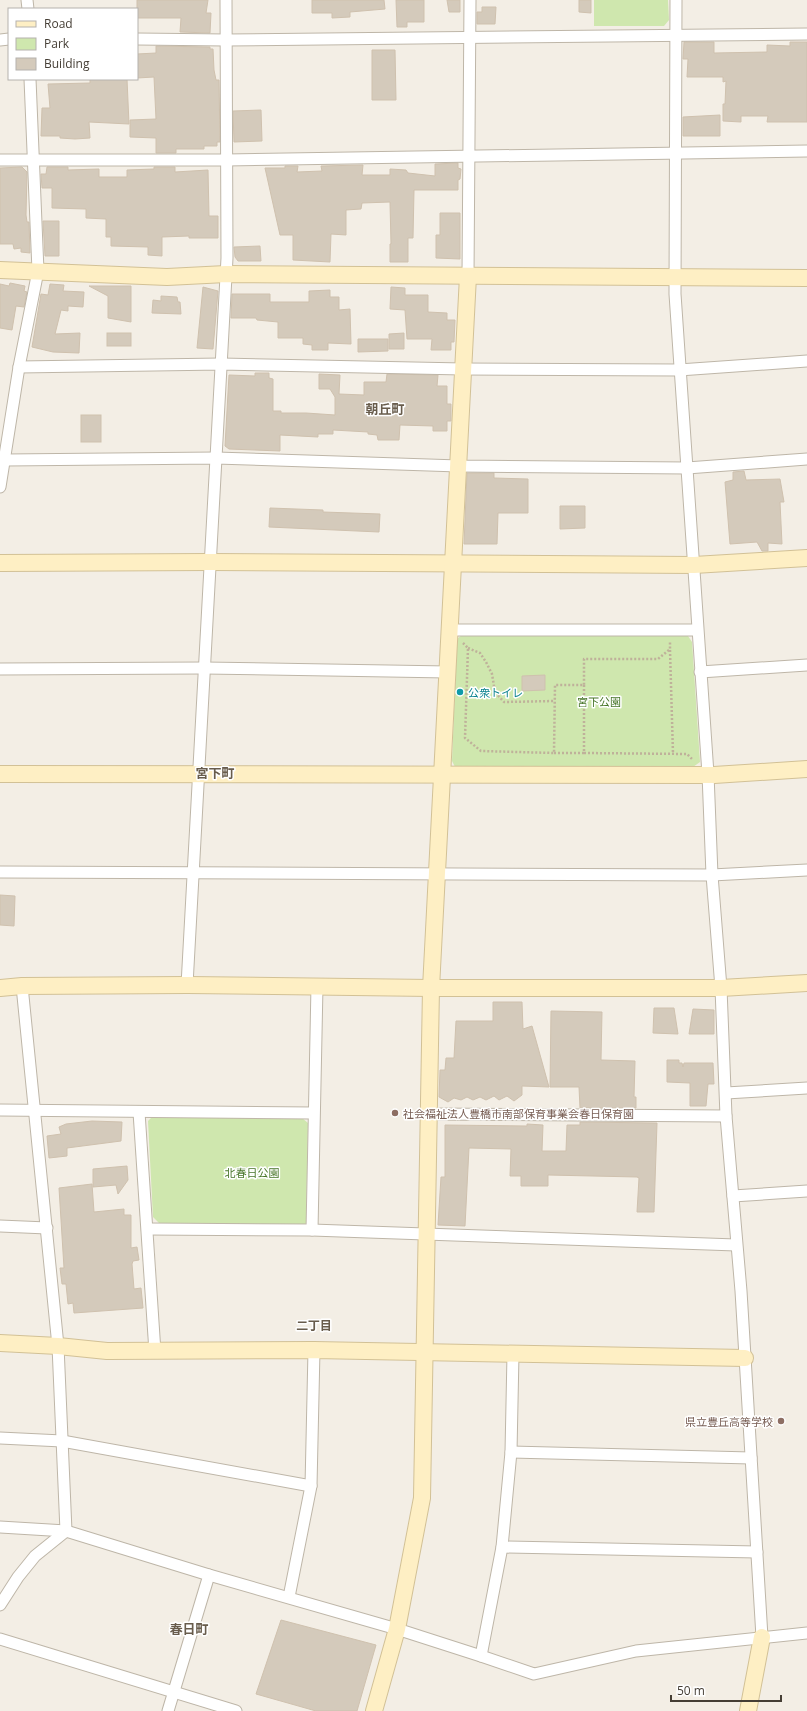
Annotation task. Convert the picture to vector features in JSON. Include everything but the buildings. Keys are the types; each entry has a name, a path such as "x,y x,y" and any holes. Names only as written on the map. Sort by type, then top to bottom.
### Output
{"street":[{"path":"187,985 226,274 226,0"},
{"path":"374,1711 397,1629 422,1498 431,988 468,276 470,0"},
{"path":"676,0 674,278 679,370 708,774 712,875 721,988 726,1116 752,1458 762,1638 748,1711"},
{"path":"138,39 226,40 807,34"},
{"path":"0,487 6,460 20,367 38,272 30,80"},
{"path":"0,160 226,160 807,151"},
{"path":"0,270 168,276 226,274 807,278"},
{"path":"20,367 221,364 463,369 679,370 807,361"},
{"path":"6,460 216,458 459,466 687,468 807,459"},
{"path":"0,563 210,562 694,565 807,558"},
{"path":"450,630 697,630"},
{"path":"700,672 807,666"},
{"path":"0,669 204,668 448,672"},
{"path":"0,774 708,774 807,769"},
{"path":"0,872 712,875 807,870"},
{"path":"0,988 22,986 187,985 431,988 721,988 807,983"},
{"path":"22,986 58,1346 66,1531"},
{"path":"312,1230 313,1114 317,986"},
{"path":"726,1093 807,1088"},
{"path":"0,1110 313,1114"},
{"path":"139,1112 156,1352"},
{"path":"429,1114 726,1116"},
{"path":"733,1196 807,1192"},
{"path":"0,1226 47,1228"},
{"path":"148,1229 312,1230 736,1245"},
{"path":"0,1343 58,1346 107,1352 314,1350 745,1358"},
{"path":"289,1598 311,1486 314,1350"},
{"path":"481,1656 502,1547 511,1452 513,1354"},
{"path":"0,1438 62,1441 311,1486"},
{"path":"511,1452 752,1458"},
{"path":"0,1527 66,1531 209,1575 397,1629 534,1674 636,1651 807,1633"},
{"path":"0,1605 18,1577 35,1556 66,1531"},
{"path":"502,1547 757,1552"},
{"path":"168,1711 209,1575"},
{"path":"0,1639 236,1711"}],"path":[{"path":"670,630 673,754"},
{"path":"468,648 480,653 492,674 495,692 504,702 554,701"},
{"path":"584,753 584,659 658,659 670,649"},
{"path":"467,673 465,738 480,751 687,754 708,774"},
{"path":"554,753 555,685 584,684"}],"green space":[{"path":"594,0 668,0 669,20 664,26 594,26"},
{"name":"宮下公園","path":"463,634 688,636 692,642 700,762 693,767 455,767 452,761 457,639"},
{"name":"北春日公園","path":"151,1118 302,1118 308,1123 306,1223 303,1227 159,1223 153,1217 148,1121"}],"place":[{"name":"公衆トイレ","path":"460,692"},
{"name":"社会福祉法人豊橋市南部保育事業会春日保育園","path":"395,1113"},
{"name":"県立豊丘高等学校","path":"781,1421"}],"district":[{"name":"朝丘町","path":"385,409"},
{"name":"宮下町","path":"215,773"},
{"name":"二丁目","path":"314,1325"},
{"name":"春日町","path":"189,1629"}]}
